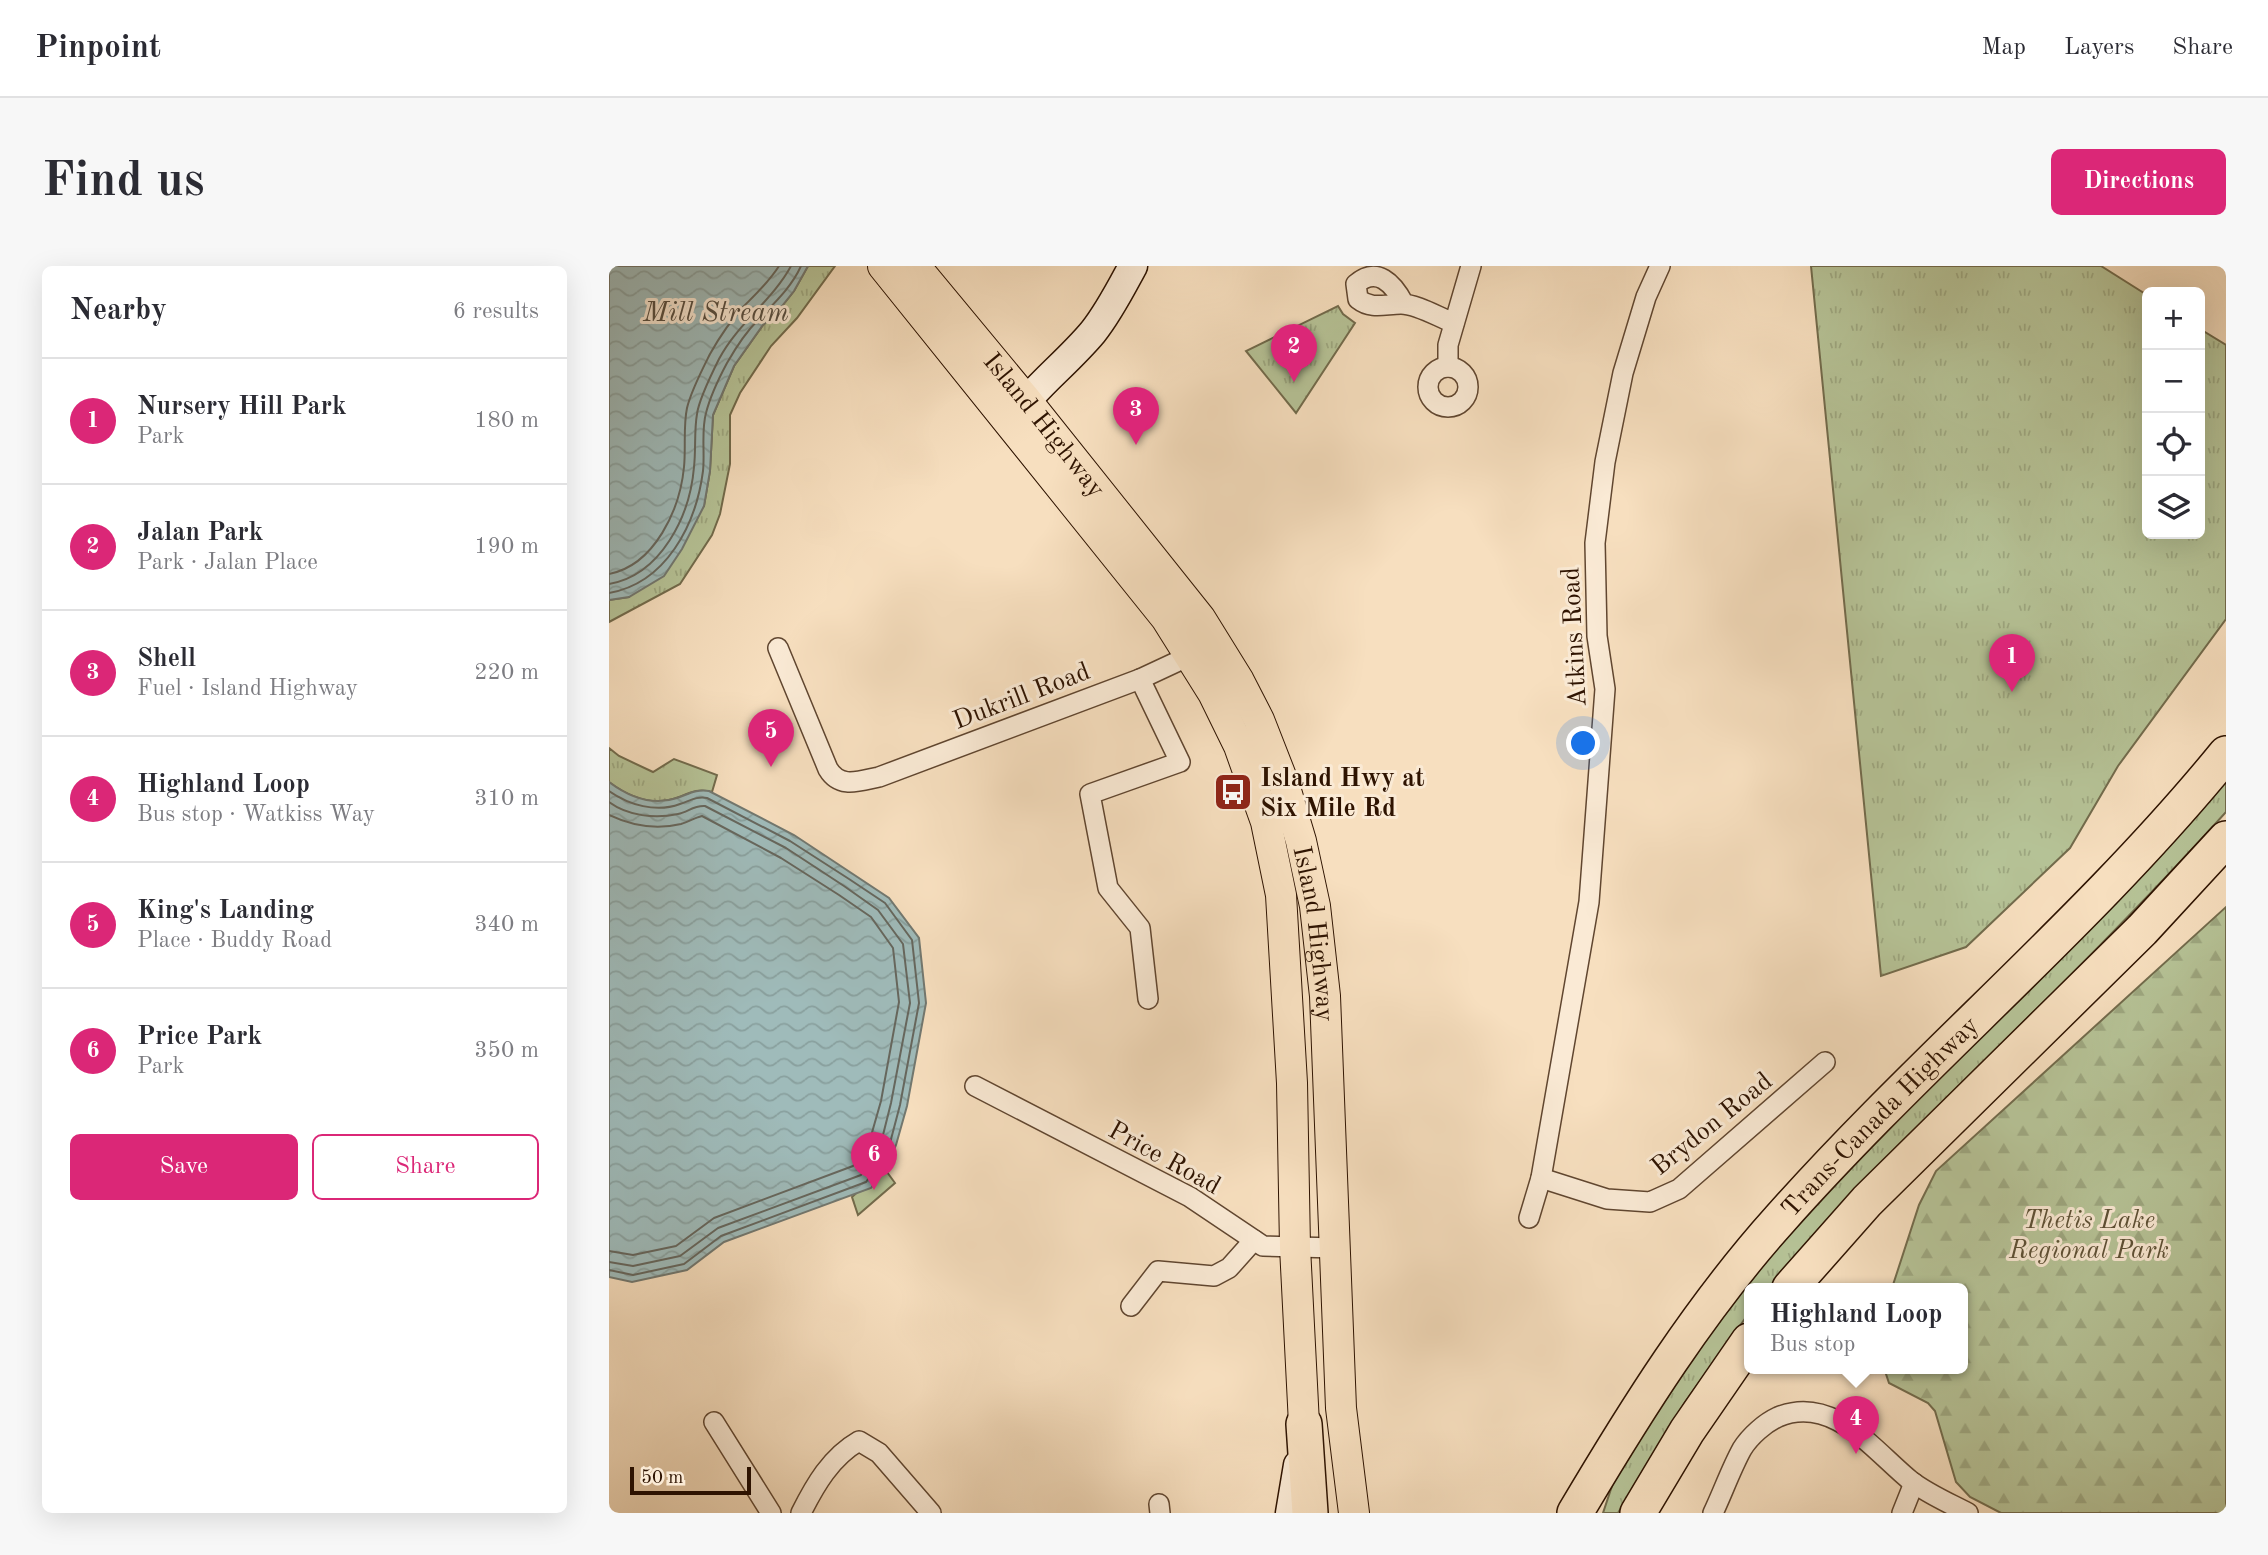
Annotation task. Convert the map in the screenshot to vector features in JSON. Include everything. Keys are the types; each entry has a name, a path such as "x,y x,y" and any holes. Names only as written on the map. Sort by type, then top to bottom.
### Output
{"highway":[{"name":"Trans-Canada Highway","path":"1575,1513 1665,1367 1720,1290 1778,1220 1911,1081 2099,896 2195,792 2226,754"},
{"name":"Trans-Canada Highway","path":"1794,1283 1876,1191 2142,930 2226,839"},
{"path":"1638,1513 1687,1431 1744,1348"},
{"path":"1304,1424 1310,1513"}],"main road":[{"name":"Island Highway","path":"883,266 1018,411"},
{"name":"Island Highway","path":"915,266 1124,564 1166,618 1239,681 1271,747 1301,841 1315,905 1325,996 1341,1408 1354,1513"},
{"path":"1018,411 1103,319 1133,266"},
{"name":"Island Highway","path":"1203,649 1213,693 1239,746 1266,822 1281,895 1292,1083 1295,1247 1304,1424 1290,1513"}],"street":[{"path":"1448,368 1448,345 1471,266"},
{"name":"Atkins Road","path":"1529,1218 1541,1178 1589,902 1605,689 1597,636 1595,543 1605,462 1623,373 1646,297 1661,266"},
{"path":"1404,304 1454,323"},
{"name":"Dukrill Road","path":"778,648 828,769 833,777 848,783 879,777 1140,679 1203,649"},
{"path":"1140,679 1179,762 1090,794 1108,888 1140,928 1148,999"},
{"name":"Brydon Road","path":"1541,1178 1607,1199 1650,1202 1679,1189 1825,1062"},
{"name":"Price Road","path":"975,1086 1190,1197 1263,1246 1335,1248"},
{"path":"1131,1306 1158,1271 1214,1276 1229,1268 1254,1240"},
{"path":"1713,1513 1743,1448 1773,1419 1788,1413 1815,1413 1852,1429 1915,1483 1968,1513"},
{"path":"713,1422 771,1513"},
{"path":"801,1513 813,1489 841,1451 859,1441 879,1453 931,1513"},
{"path":"1902,1513 1915,1483"}],"green space":[{"path":"808,266 835,266 797,318 771,346 740,393 730,415 730,464 720,514 712,535 680,584 609,622 609,600 629,597 704,506 710,471 713,415 734,366 763,325 794,291"},
{"path":"1811,266 2101,266 2142,292 2142,539 2205,539 2205,332 2226,345 2226,619 2118,766 2070,848 1966,947 1881,976"},
{"path":"1338,306 1343,314 1355,323 1296,413 1246,351"},
{"path":"609,748 619,756 653,772 674,759 717,775 712,792 695,791 660,801 633,796 609,782"},
{"path":"2226,775 2226,812 2132,913 1866,1178 1773,1283 1744,1283 1744,1320 1685,1402 1618,1513 1603,1513 1617,1471 1751,1272"},
{"name":"Thetis Lake Regional Park","path":"2226,907 2226,1513 2001,1513 1970,1497 1956,1482 1935,1411 1928,1403 1889,1383 1886,1374 1968,1374 1968,1283 1894,1283 1919,1205 1936,1171"},
{"path":"884,1168 895,1183 858,1215 852,1197"}],"water":[{"name":"Mill Stream","path":"609,266 808,266 794,291 763,325 734,366 713,415 710,471 704,506 682,549 664,576 629,597 609,600"},
{"path":"609,782 633,796 659,801 696,791 709,791 794,835 889,898 919,938 926,1003 907,1106 896,1145 888,1164 871,1188 724,1242 687,1270 632,1282 609,1277"}],"place":[{"name":"Jalan Park","path":"1294,382"},
{"name":"Shell","path":"1136,445"},
{"name":"Nursery Hill Park","path":"2012,692"},
{"name":"King's Landing","path":"771,767"},
{"name":"Island Hwy at Six Mile Rd","path":"1233,792"},
{"name":"Price Park","path":"874,1190"},
{"name":"Highland Loop","path":"1856,1454"}]}
